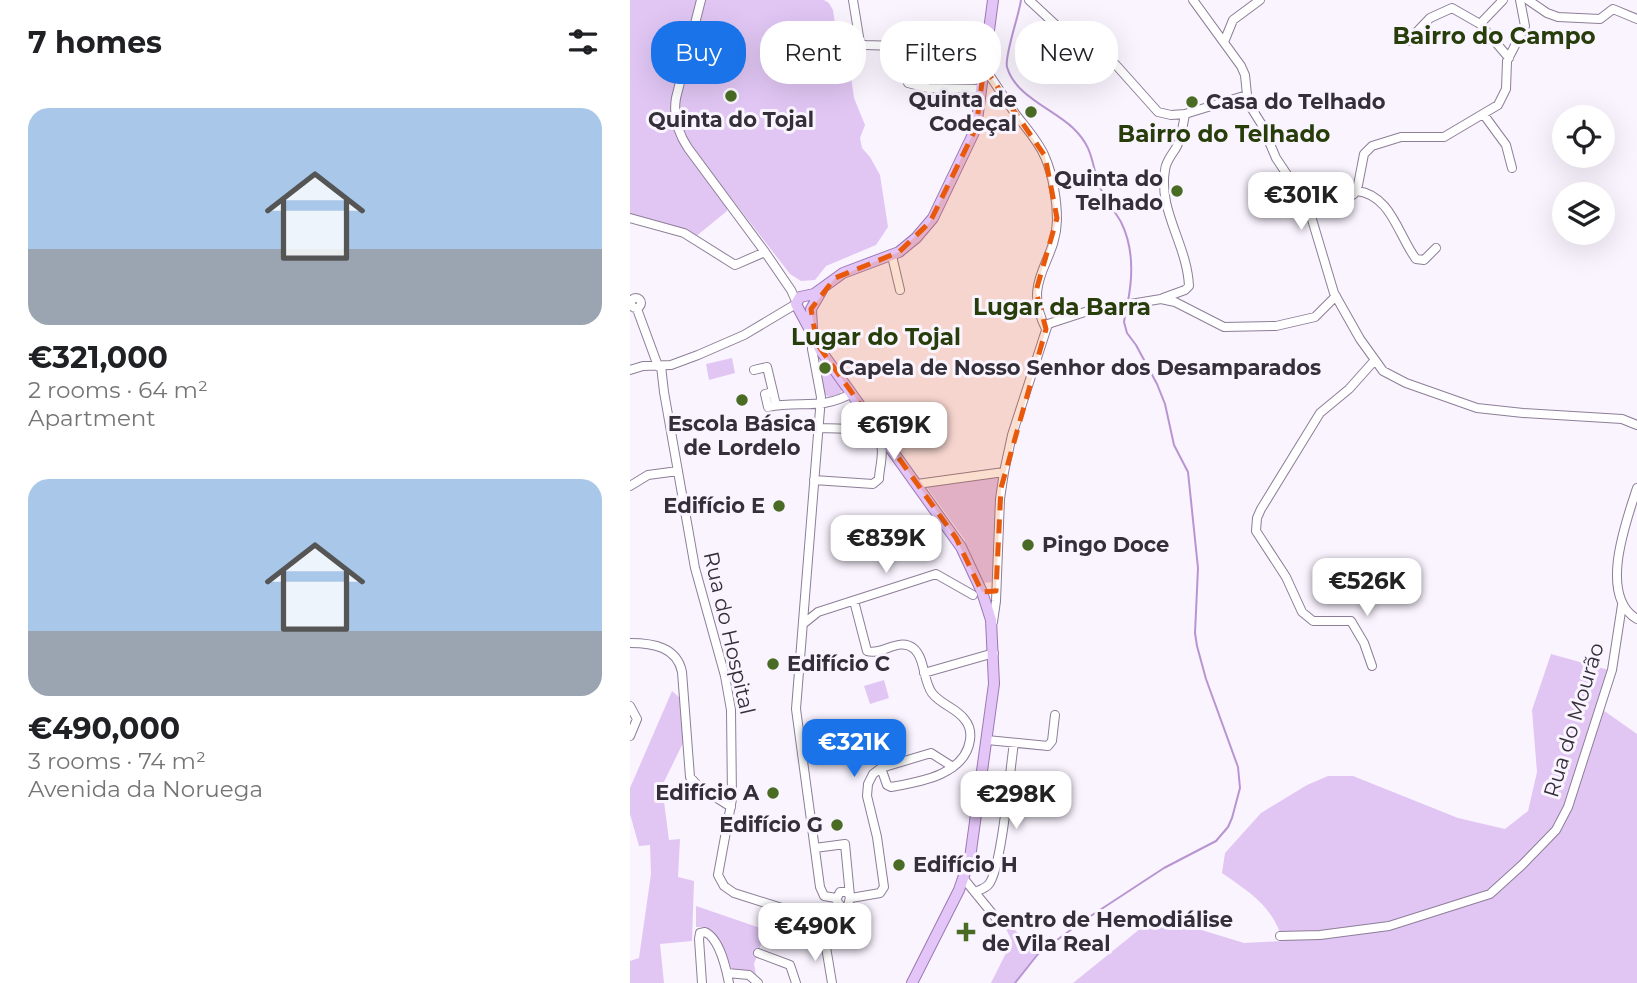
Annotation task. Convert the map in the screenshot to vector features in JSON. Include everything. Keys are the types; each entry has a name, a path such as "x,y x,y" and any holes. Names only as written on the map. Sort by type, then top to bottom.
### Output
{"main road":[{"path":"990,21 993,0"},
{"path":"912,983 964,879 970,858 994,684 992,626 961,547 821,351 804,304 844,273 892,256 916,238 935,214 974,132 982,84"}],"street":[{"path":"630,370 691,358 741,337 784,311 804,304 785,282 688,148 678,126 676,99 701,0"},
{"path":"853,0 860,43 866,46 901,48 905,54 905,76 908,83 928,88 982,89"},
{"path":"1029,0 1072,40 1100,53 1116,65 1156,110 1168,115 1185,114 1247,95"},
{"path":"1193,0 1243,70 1247,95 1273,153 1303,195 1311,213 1325,267 1336,296 1374,361 1387,374 1473,407 1622,419 1637,425"},
{"path":"1224,42 1233,20 1260,0"},
{"path":"1480,24 1503,0"},
{"path":"1311,213 1341,203 1357,191 1363,157 1372,146 1401,137 1444,137 1494,108 1503,98 1507,85 1506,66 1525,26 1520,0"},
{"path":"1528,0 1552,15 1600,19 1613,9 1637,19"},
{"path":"1408,41 1430,18 1448,8 1454,8 1480,24 1509,58"},
{"path":"996,84 1037,143 1047,164 1056,212 1056,234 1039,279 1036,297 1037,308 1046,329"},
{"path":"992,626 1004,472 1012,435 1046,329 1052,322 1088,311 1161,299 1189,286 1180,240 1167,211 1164,178 1167,162 1178,144 1185,114"},
{"path":"1484,115 1506,145 1512,168"},
{"path":"1357,191 1374,196 1386,207 1416,259 1424,260 1436,248"},
{"path":"630,218 687,234 735,265 765,252"},
{"path":"892,256 900,290"},
{"path":"1161,299 1175,302 1215,324 1236,328 1276,326 1310,319 1336,296"},
{"name":"Rua do Hospital","path":"637,309 659,366 695,568 725,676 730,704 733,740 731,807 718,870 724,886 734,893 828,925"},
{"path":"813,335 812,347 820,404 796,715 822,894 825,897 845,900 880,894 884,887 867,792 870,779 881,768 931,753 953,767"},
{"path":"1372,666 1364,643 1351,621 1313,621 1302,612 1288,580 1260,540 1255,525 1261,509 1320,413 1349,389 1374,361"},
{"path":"754,370 767,367 773,392 765,394 768,407 833,403 852,393"},
{"path":"814,481 873,484 879,479 881,447 878,442 862,430 818,428"},
{"path":"630,486 648,475 678,471"},
{"path":"917,484 1004,472"},
{"name":"Rua do Mourão","path":"1280,936 1320,935 1389,926 1490,894 1556,830 1568,807 1612,670 1622,605 1617,585 1619,559 1623,534 1637,488"},
{"path":"803,624 816,613 936,574 979,595 996,594"},
{"path":"854,601 867,651 874,652 901,645 911,647 918,654 934,696 962,715 969,727 967,749 953,767 945,772 891,787 887,785 881,768"},
{"path":"1622,605 1637,619"},
{"path":"630,643 657,647 672,652 677,657 682,672 690,777 698,786 731,807"},
{"path":"924,673 994,653"},
{"path":"630,706 636,715 637,723 630,736"},
{"path":"987,740 1049,745 1052,741 1055,715"},
{"path":"975,892 987,886 993,875 1000,844 1013,743"},
{"path":"815,848 845,844 845,900 842,917 828,925 826,940 832,983"},
{"path":"964,879 1000,923"},
{"path":"702,983 699,939 702,932 712,936 729,983"},
{"path":"758,953 790,965 794,970 796,983"},
{"path":"727,973 744,974 758,983"}],"highlighted area":[{"path":"984,67 1045,156 1057,218 1036,291 1046,329 1001,488 996,591 982,592 956,538 817,344 811,309 835,278 899,252 930,222 976,128"}],"shaded area":[{"path":"630,0 697,0 691,21 651,21 651,84 676,84 673,121 676,134 692,161 727,206 727,211 694,238 679,229 630,214"},
{"path":"706,0 824,0 829,3 835,21 760,21 760,84 852,84 854,98 865,125 860,138 862,148 880,175 888,227 876,245 826,266 815,280 801,281 790,274 691,146 681,123 679,102 684,84 746,84 746,21 700,21"},
{"path":"732,358 735,373 709,380 706,364"},
{"path":"825,361 843,389 839,395 830,398 824,394 818,364"},
{"path":"1001,475 993,582 984,583 964,539 925,485"},
{"path":"1551,654 1616,672 1603,710 1637,734 1637,983 1073,983 1156,916 1244,943 1283,941 1279,929 1260,902 1222,873 1225,853 1261,813 1307,785 1328,776 1353,776 1458,818 1505,829 1528,811 1537,772 1532,710"},
{"path":"884,680 889,698 870,704 864,686"},
{"path":"672,691 680,698 683,743 662,786 669,840 680,839 678,877 694,881 692,941 660,944 664,983 630,983 630,961 639,958 651,874 650,845 639,846 630,814 630,788"},
{"path":"696,906 766,930 754,964 756,975 730,968 711,930 696,927"},
{"path":"1009,924 1038,954 1015,983 991,983 1012,941 1005,927"}],"waterway":[{"path":"1021,0 1007,67 1018,86 1073,128 1088,148 1099,185 1121,222 1128,241 1131,271 1128,301"},
{"path":"1015,983 1038,954 1080,923 1164,868 1216,841 1228,827 1240,788 1238,767 1197,646 1195,633 1198,568 1188,472 1174,445 1165,404 1157,384 1127,333 1124,322 1126,310"}],"place":[{"name":"Quinta do Tojal","path":"731,96"},
{"name":"Casa do Telhado","path":"1192,102"},
{"name":"Quinta de Codeçal","path":"1031,112"},
{"name":"Quinta do Telhado","path":"1177,191"},
{"name":"Capela de Nosso Senhor dos Desamparados","path":"825,368"},
{"name":"Escola Básica de Lordelo","path":"742,400"},
{"name":"Edifício E","path":"779,506"},
{"name":"Pingo Doce","path":"1028,545"},
{"name":"Edifício C","path":"773,664"},
{"name":"Edifício A","path":"773,793"},
{"name":"Edifício G","path":"837,825"},
{"name":"Edifício H","path":"899,865"},
{"name":"Centro de Hemodiálise de Vila Real","path":"966,932"}],"district":[{"name":"Bairro do Campo","path":"1494,36"},
{"name":"Bairro do Telhado","path":"1224,134"},
{"name":"Lugar da Barra","path":"1062,307"},
{"name":"Lugar do Tojal","path":"876,337"}]}
